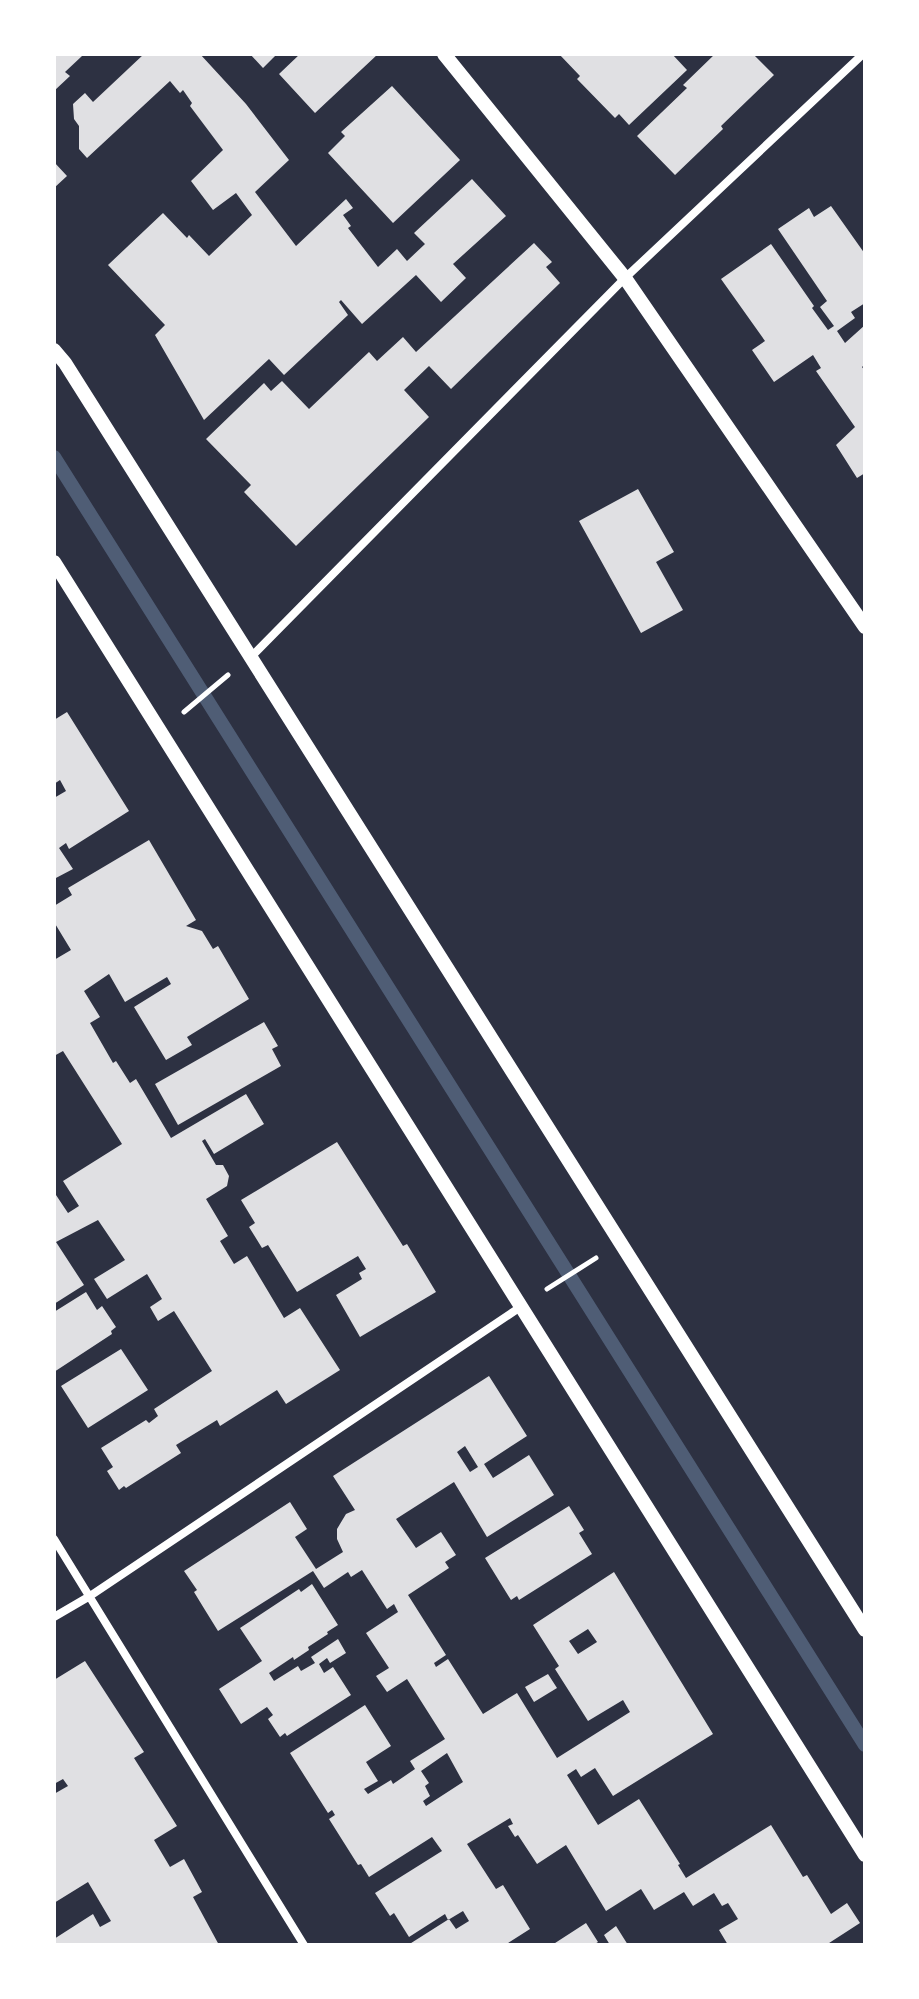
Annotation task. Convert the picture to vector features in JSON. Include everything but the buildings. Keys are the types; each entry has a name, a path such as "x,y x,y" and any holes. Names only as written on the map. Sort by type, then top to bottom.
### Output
{"street":[{"path":"444,54 625,278 865,627"},
{"path":"251,657 625,278 863,54"},
{"path":"54,350 74,376 865,1630"},
{"path":"54,562 865,1855"},
{"path":"54,1617 90,1596 522,1306"},
{"path":"54,1539 304,1945"}],"path":[{"path":"190,707 221,682"},
{"path":"544,1291 598,1257"}],"waterway":[{"path":"54,457 865,1745"}]}
